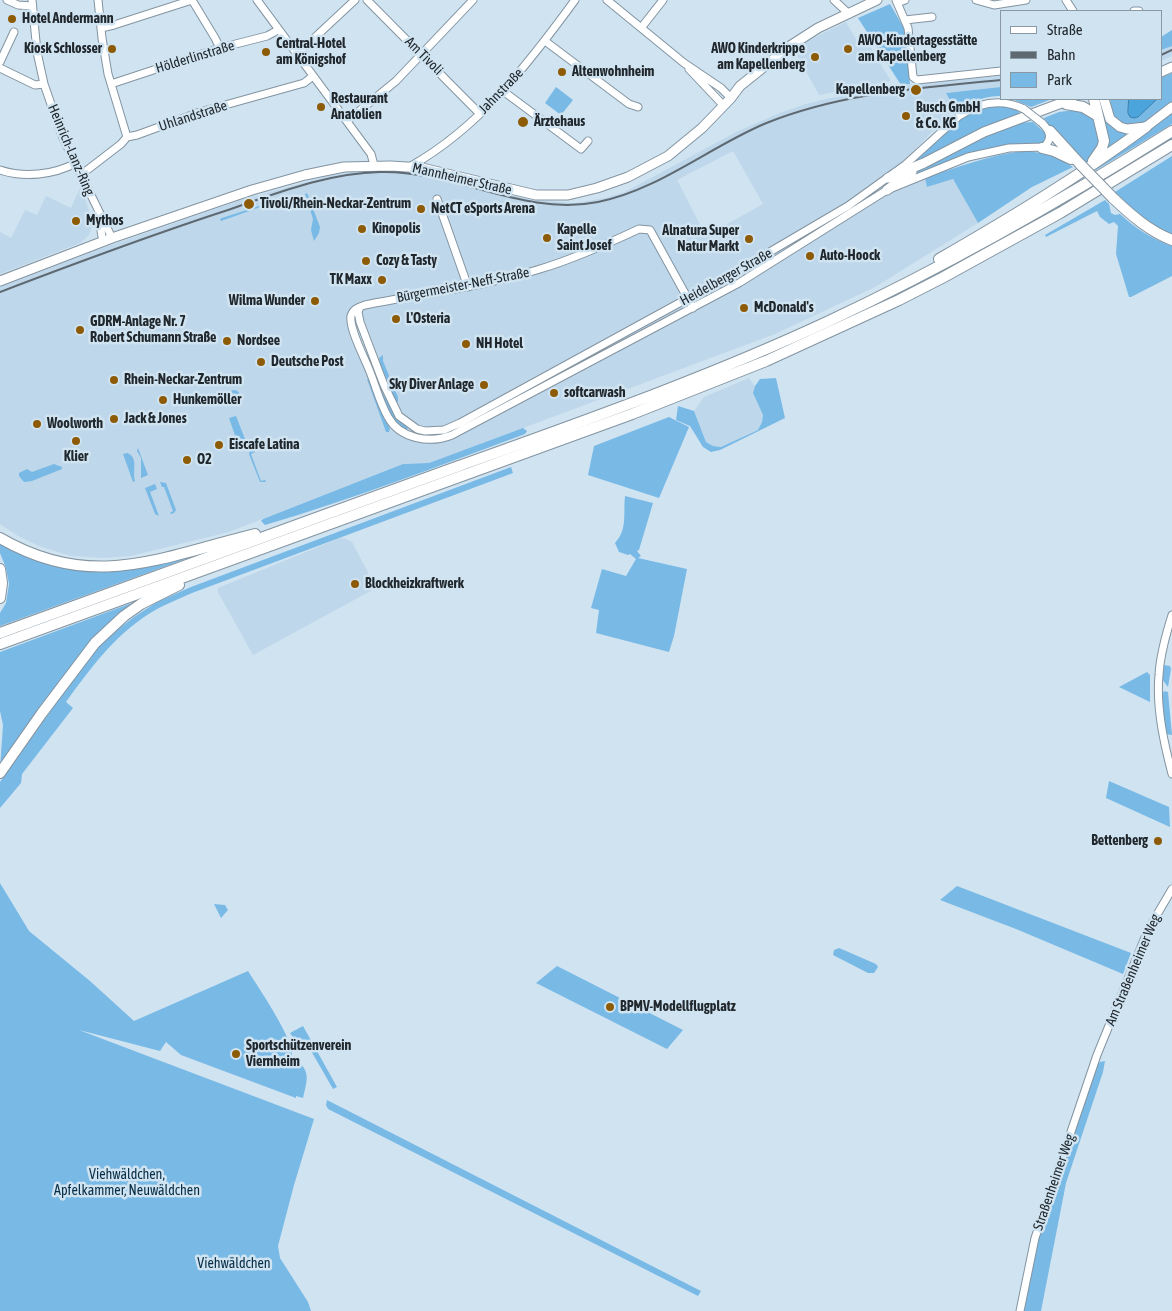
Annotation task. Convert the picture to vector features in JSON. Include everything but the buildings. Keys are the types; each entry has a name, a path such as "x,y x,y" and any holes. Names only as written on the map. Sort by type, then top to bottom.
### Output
{"highway":[{"path":"1080,166 1097,157 1102,148 1103,133 1094,100"},
{"path":"1069,101 1098,116"},
{"path":"906,284 927,266 1016,214 1080,166 1146,127"},
{"path":"1050,131 1080,166 1113,198 1145,226 1172,240"},
{"path":"0,633 693,380 829,321 906,284 1016,226 1172,131"},
{"path":"0,644 623,418 766,361 899,300 942,278 1060,213 1172,145"},
{"path":"1042,148 1054,151 1080,166"},
{"path":"0,538 26,552 55,562 86,567 111,567 158,561 252,535 294,526"},
{"path":"0,773 83,657 107,630 141,604 230,560"},
{"path":"0,569 2,583 0,598"}],"main road":[{"name":"Mannheimer Straße","path":"0,281 112,238 291,179 344,167 374,165 411,166 450,173 523,193 552,196 582,193 612,184 656,163 684,144 766,65 790,46 813,31 878,0"},
{"path":"1104,100 1107,113 1115,124 1127,130 1146,127 1172,107"},
{"path":"888,178 924,163 984,132 1069,101"},
{"path":"887,190 924,163"}],"street":[{"path":"7,0 18,5 32,3"},
{"path":"98,0 100,28 110,84 126,137"},
{"path":"100,28 114,26 192,0 220,48"},
{"path":"257,0 371,154 374,165"},
{"path":"296,55 355,0"},
{"name":"Am Tivoli","path":"367,0 479,114"},
{"path":"347,121 382,94 423,55 473,0"},
{"name":"Jahnstraße","path":"411,166 448,143 504,91 545,42 575,0"},
{"path":"606,0 684,63 721,88 731,98"},
{"path":"640,28 663,0"},
{"path":"834,0 849,14"},
{"path":"905,0 896,2 908,28 913,76 917,80 1000,71"},
{"path":"976,0 998,3 1026,0"},
{"name":"Heinrich-Lanz-Ring","path":"32,3 35,38 44,84 60,131 82,174 97,211 112,238"},
{"path":"905,20 932,17"},
{"name":"Hölderlinstraße","path":"110,84 220,48 267,36 278,30"},
{"path":"0,62 14,32"},
{"path":"545,42 629,104 638,106"},
{"path":"684,63 724,106"},
{"path":"0,68 35,85 44,84"},
{"name":"Uhlandstraße","path":"82,174 121,144 126,137 137,135 200,112 304,83 313,76"},
{"path":"504,91 582,149 588,141"},
{"name":"Heidelberger Straße","path":"360,307 358,316 393,406 399,416 417,430 444,430 688,299 784,245 848,206 888,178 969,109 994,102 1007,103 1022,108 1050,131"},
{"path":"1042,148 1048,143 1050,131"},
{"name":"Heidelberger Straße","path":"360,307 353,312 351,318 352,325 388,417 398,429 420,439 433,440 452,436 739,282 887,190 968,158 1009,148 1042,148"},
{"path":"0,171 35,175 65,169 76,163"},
{"path":"437,199 468,286"},
{"name":"Heinrich-Lanz-Ring","path":"97,211 102,242"},
{"name":"Bürgermeister-Neff-Straße","path":"360,307 408,296 468,286 541,269 586,253 644,228 650,230 693,308"},
{"path":"1172,615 1163,648 1158,678 1162,723 1172,774"},
{"name":"Am Straßenheimer Weg","path":"1097,1055 1148,930 1172,889"},
{"name":"Straßenheimer Weg","path":"1020,1311 1035,1238 1097,1055"}],"shaded area":[{"name":"Kapellenberg","path":"846,22 857,41 861,39 865,45 868,43 891,81 819,95 793,48"},
{"path":"1172,46 1172,56 1162,61 1162,50"},
{"path":"1000,76 1000,87 946,93 954,108 913,152 892,171 901,189 925,178 928,187 953,179 978,223 875,287 775,334 429,463 403,464 229,532 131,556 103,558 71,556 39,546 18,536 0,524 0,287 94,251 244,199 328,176 350,172 385,170 424,173 532,200 575,203 605,198 625,192 738,131 780,113 826,99 892,86","holes":["733,151 763,204 706,236 677,180"]},
{"path":"1129,100 1156,100 1138,117 1130,117 1128,113"},
{"path":"81,186 93,223 89,235 80,243 0,274 0,232 11,238 25,210 37,215 46,196 71,208"},
{"path":"749,378 755,386 753,393 763,415 758,430 721,447 713,446 706,442 694,411 704,397"},
{"path":"340,538 352,542 376,588 253,655 218,592 218,588"}],"green space":[{"path":"890,4 905,30 910,84 901,85 858,18"},
{"path":"1172,30 1172,46 1162,50 1162,36"},
{"path":"1172,73 1172,103 1154,117 1134,126 1120,122 1112,116 1111,100 1162,100 1162,78"},
{"path":"556,87 573,100 561,115 545,103"},
{"path":"1000,87 1000,96 988,97 954,108 946,93"},
{"path":"1014,100 1049,100 1031,107"},
{"path":"1099,100 1107,122 1120,131 1129,133 1107,150"},
{"path":"993,105 1010,107 1021,113 959,140 905,169 961,117 972,111"},
{"path":"1080,110 1095,118 1097,125 1099,137 1097,146 1087,163 1046,123 1044,118 1059,112"},
{"path":"1172,111 1172,124 1030,210"},
{"path":"1033,122 1047,133 1046,140 1040,145 1021,144 1006,146 905,179 928,165 984,137 1018,123"},
{"path":"1172,136 1172,139 1040,218 859,314 741,367 521,450 521,448 921,281 1003,237 1103,179"},
{"path":"1024,151 1050,155 1073,167 1032,187 978,223 953,179 927,187 925,178 986,158"},
{"path":"1172,156 1172,236 1147,222 1125,204 1115,192"},
{"path":"307,193 320,227 314,241 311,230 313,219 305,194"},
{"path":"1105,200 1109,204 1111,213 1115,215 1120,214 1144,233 1172,246 1172,276 1129,297 1116,254 1118,226 1114,222 1109,224 1100,217 1097,211 1046,237 1045,235"},
{"path":"265,204 221,221 220,219 222,218"},
{"path":"383,355 383,361 398,397 398,402 396,402 380,364 379,358"},
{"path":"776,378 785,418 720,450 711,452 703,447 690,426 676,420 678,406 694,411 706,442 713,446 721,447 758,430 763,415 753,393 755,386 760,379"},
{"path":"367,379 370,379 390,429 389,432 386,432"},
{"path":"232,390 236,390 240,396 236,402 232,402 228,398 228,394"},
{"path":"381,390 395,416 408,427 407,430 401,427 393,418"},
{"path":"236,416 245,439 237,441 229,418"},
{"path":"669,417 689,427 659,498 588,475 594,446"},
{"path":"523,428 527,431 525,434 396,482 265,525 261,521 403,464 429,463"},
{"path":"138,448 148,475 141,478 141,458 137,451"},
{"path":"254,449 255,452 251,454 261,481 265,480 266,482 260,482 249,454 250,450"},
{"path":"123,454 131,455 134,461 135,481 133,482"},
{"path":"54,464 62,467 62,469 32,481 24,482 19,476 19,473 27,469 32,472"},
{"path":"511,467 513,473 192,593 161,607 143,618 107,650 66,702 73,708 22,774 21,783 0,808 0,782 74,678 104,640 134,617 157,602 191,587"},
{"path":"160,482 166,483 176,510 174,513 170,513 173,511 164,487 162,487"},
{"path":"155,484 157,489 150,492 159,516 155,514 145,488"},
{"path":"625,496 653,503 639,550 637,551 641,556 638,558 687,569 669,652 596,633 599,610 591,608 602,569 626,576 636,559 630,554 619,552 615,543 622,532"},
{"path":"0,542 69,568 202,553 0,626 0,613 6,603 9,584 6,568 0,553"},
{"path":"148,597 129,609 0,768 3,725 0,711 0,652"},
{"path":"1164,665 1170,666 1171,669 1168,687 1162,679"},
{"path":"1147,672 1150,675 1150,702 1119,687"},
{"path":"1164,691 1168,692 1172,735 1166,734 1161,698"},
{"path":"1109,781 1169,807 1170,827 1106,798"},
{"name":"Viehwäldchen, Apfelkammer, Neuwäldchen","path":"0,883 29,931 90,981 134,1021 248,971 282,1027 292,1050 292,1057 302,1066 307,1074 303,1098 296,1096 296,1098 181,1055 166,1042 160,1051 79,1030 314,1119 278,1246 280,1258 308,1302 311,1311 0,1311"},
{"path":"957,886 1131,953 1123,974 1016,929 940,900"},
{"path":"214,904 225,905 228,910 221,918"},
{"path":"839,948 876,964 878,967 874,973 868,973 833,955 834,950"},
{"name":"BPMV-Modellflugplatz","path":"557,966 683,1030 667,1049 536,983"},
{"path":"303,1026 337,1087 333,1089 306,1042 299,1045 290,1033"},
{"path":"1105,1061 1066,1183 1041,1311 1022,1311 1042,1225 1096,1066 1100,1062"},
{"path":"327,1100 701,1291 698,1296 328,1109 326,1105"}],"railway":[{"path":"1162,55 1172,50"},
{"path":"0,292 171,229 322,180 361,173 408,173 516,199 570,205 598,202 641,188 764,124 822,105 881,93 1000,80"}],"place":[{"name":"Hotel Andermann","path":"12,19"},
{"name":"Kiosk Schlosser","path":"112,49"},
{"name":"AWO-Kindertagesstätte am Kapellenberg","path":"848,49"},
{"name":"Central-Hotel am Königshof","path":"266,52"},
{"name":"AWO Kinderkrippe am Kapellenberg","path":"815,57"},
{"name":"Altenwohnheim","path":"562,72"},
{"name":"Kapellenberg","path":"916,90"},
{"name":"Restaurant Anatolien","path":"321,107"},
{"name":"Busch GmbH & Co. KG","path":"906,116"},
{"name":"Ärztehaus","path":"523,122"},
{"name":"Tivoli/Rhein-Neckar-Zentrum","path":"249,204"},
{"name":"NetCT eSports Arena","path":"421,209"},
{"name":"Mythos","path":"76,221"},
{"name":"Kinopolis","path":"362,229"},
{"name":"Kapelle Saint Josef","path":"547,238"},
{"name":"Alnatura Super Natur Markt","path":"749,239"},
{"name":"Auto-Hoock","path":"810,256"},
{"name":"Cozy & Tasty","path":"366,261"},
{"name":"TK Maxx","path":"382,280"},
{"name":"Wilma Wunder","path":"315,301"},
{"name":"McDonald's","path":"744,308"},
{"name":"L'Osteria","path":"396,319"},
{"name":"GDRM-Anlage Nr. 7 Robert Schumann Straße","path":"80,330"},
{"name":"Nordsee","path":"227,341"},
{"name":"NH Hotel","path":"466,344"},
{"name":"Deutsche Post","path":"261,362"},
{"name":"Rhein-Neckar-Zentrum","path":"114,380"},
{"name":"Sky Diver Anlage","path":"484,385"},
{"name":"softcarwash","path":"554,393"},
{"name":"Hunkemöller","path":"163,400"},
{"name":"Jack & Jones","path":"114,419"},
{"name":"Woolworth","path":"37,424"},
{"name":"Klier","path":"76,441"},
{"name":"Eiscafe Latina","path":"219,445"},
{"name":"O2","path":"187,460"},
{"name":"Blockheizkraftwerk","path":"355,584"},
{"name":"Bettenberg","path":"1158,841"},
{"name":"BPMV-Modellflugplatz","path":"610,1007"},
{"name":"Sportschützenverein Viernheim","path":"236,1054"}],"park label":[{"name":"Viehwäldchen","path":"234,1264"}]}
